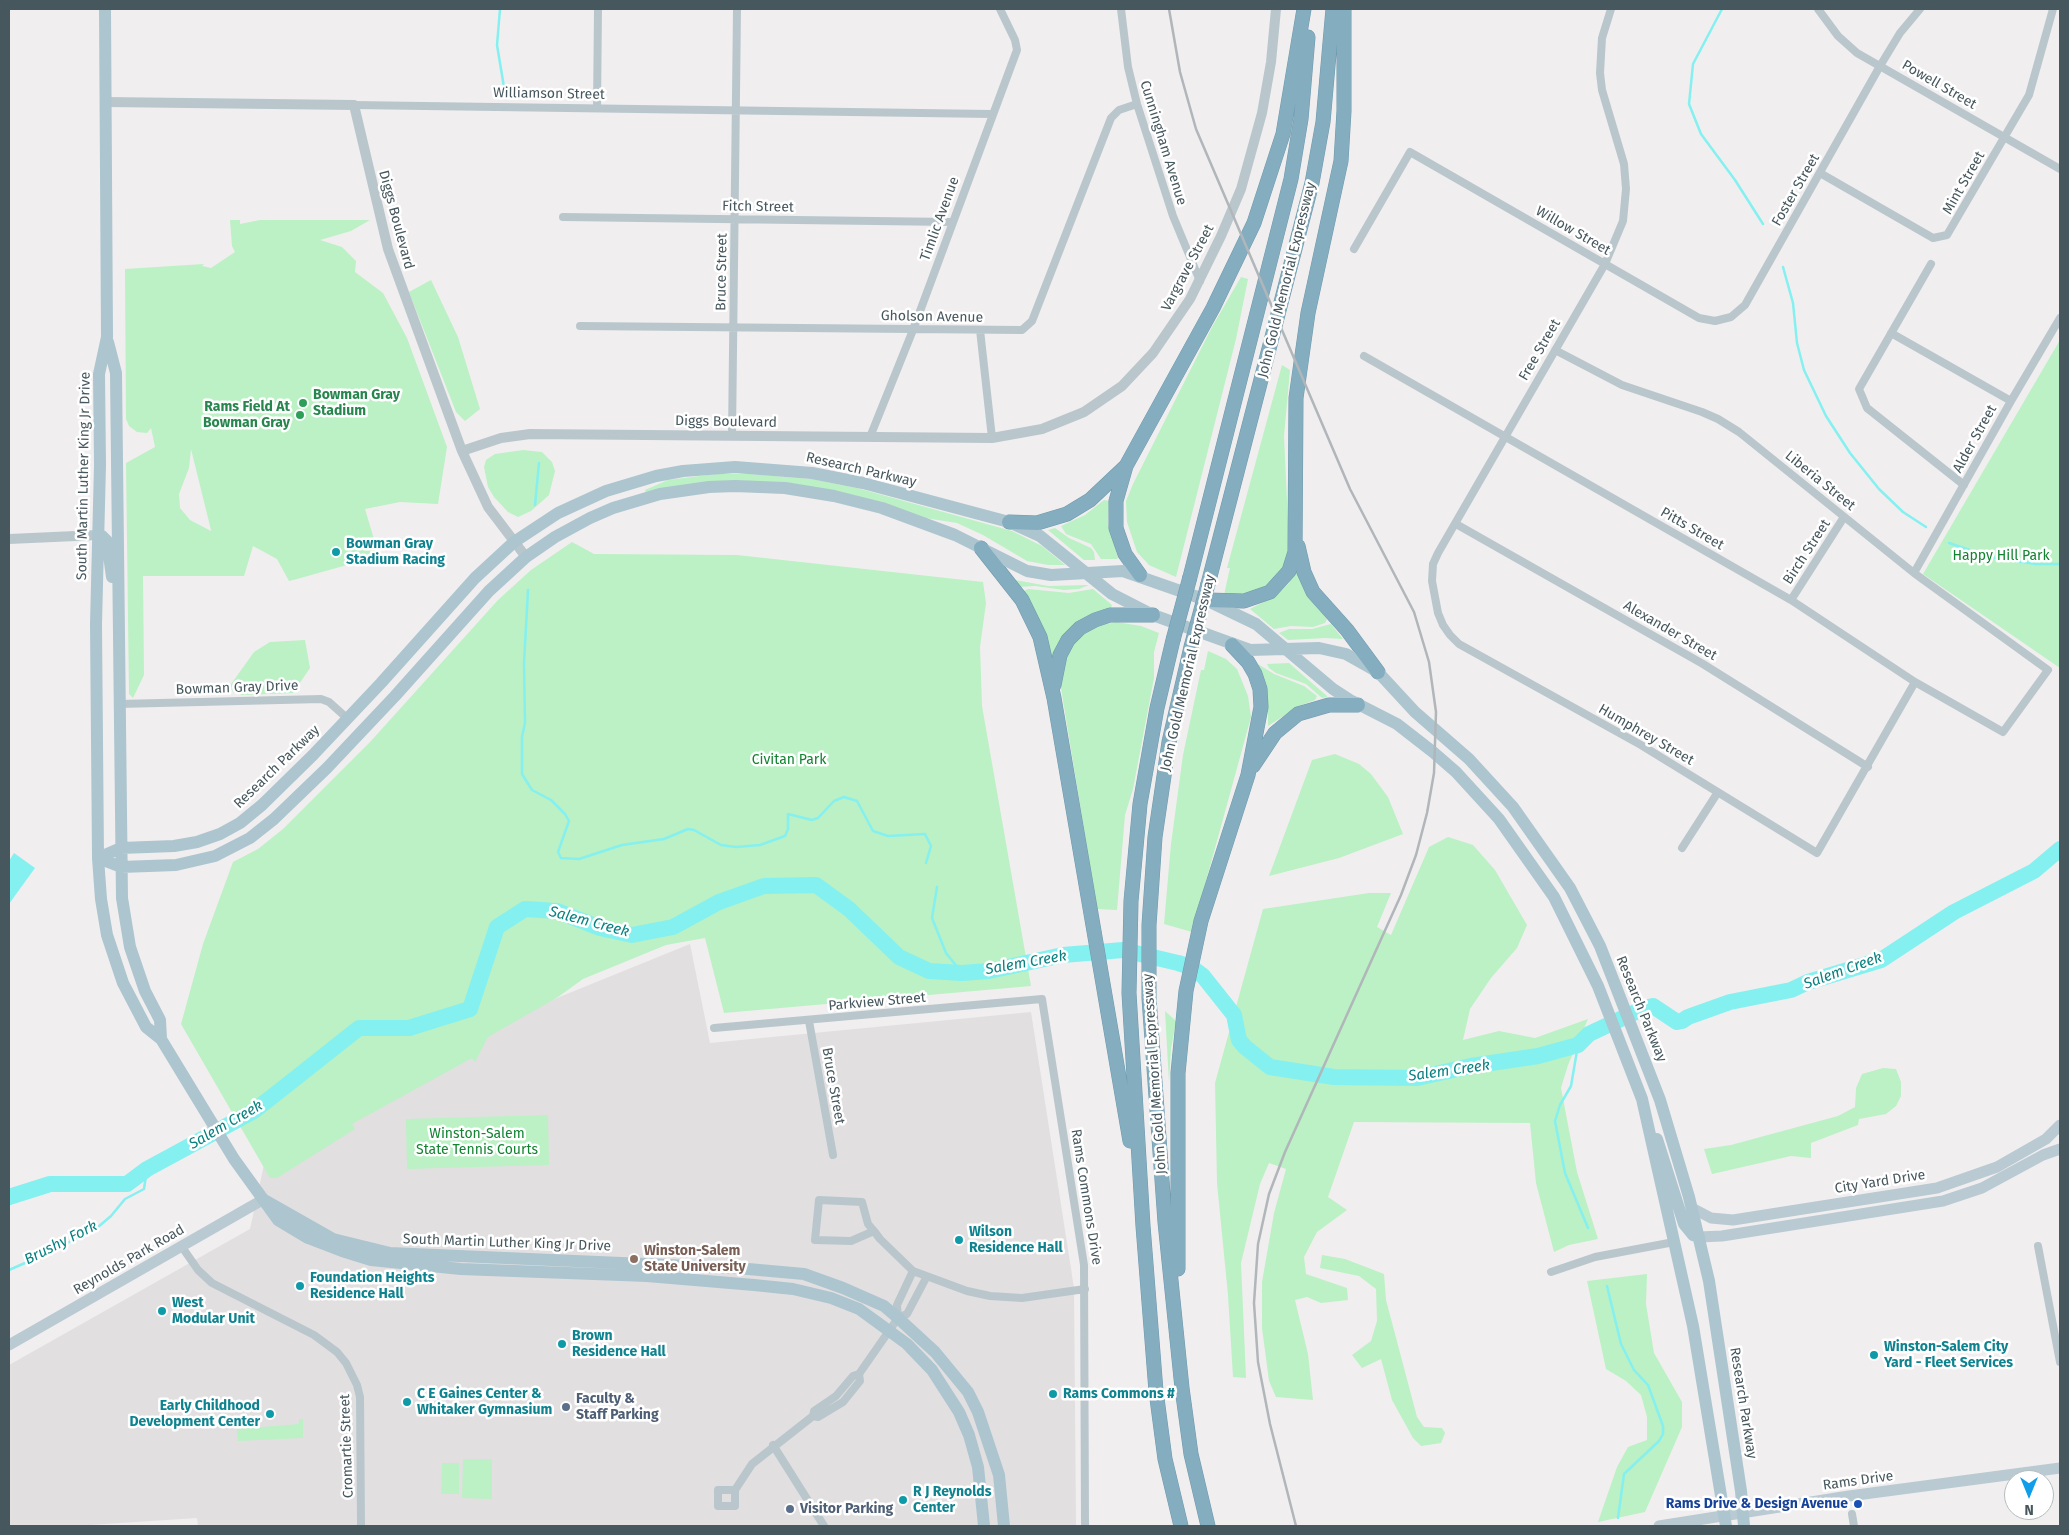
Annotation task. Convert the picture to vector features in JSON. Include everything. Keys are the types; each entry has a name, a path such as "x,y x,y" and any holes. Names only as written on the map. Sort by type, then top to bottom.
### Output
{"highway":[{"path":"1140,575 1125,554 1116,528 1116,501 1126,466 1217,301 1254,223 1283,134 1304,9"},
{"name":"John Gold Memorial Expressway","path":"1181,1526 1160,1424 1143,1226 1129,993 1130,919 1135,843 1145,771 1157,708 1291,179 1305,90 1309,9"},
{"name":"John Gold Memorial Expressway","path":"1208,1526 1187,1429 1165,1222 1148,998 1149,925 1155,837 1164,774 1191,647 1312,183 1323,122 1333,9"},
{"path":"1344,9 1344,111 1341,161 1308,313 1296,398 1294,454 1296,537 1304,572 1313,592 1346,630 1378,672"},
{"path":"1009,522 1037,523 1067,514 1090,500 1126,466"},
{"path":"1206,600 1244,601 1270,592 1288,571 1296,537"},
{"path":"981,548 1017,592 1032,617 1040,637 1054,698 1143,1226"},
{"path":"1054,698 1055,673 1060,655 1068,640 1080,628 1110,615 1153,616"},
{"path":"1178,1335 1178,1073 1183,1017 1196,941 1248,775 1260,716 1261,698 1251,668 1232,645"},
{"path":"1248,775 1275,733 1298,714 1329,704 1358,705"}],"main road":[{"path":"105,9 107,337"},
{"name":"South Martin Luther King Jr Drive","path":"107,337 99,374 96,624 98,858 104,917 117,967 146,1027 161,1038 234,1158 278,1220 301,1234 342,1251 371,1260 461,1269 648,1276 793,1289 831,1298 859,1309 907,1344 932,1370 959,1412 969,1435 978,1467 984,1526"},
{"name":"South Martin Luther King Jr Drive","path":"107,337 116,373 121,867 124,915 130,947 145,991 160,1020 161,1038"},
{"name":"Research Parkway","path":"98,858 121,848 186,844 209,838 230,829 262,805 348,719 475,578 514,542 558,513 606,491 656,476 708,468 761,468 821,474 863,483 1009,522 1040,536 1112,594 1153,616 1232,645 1250,650 1319,648 1337,651 1355,658 1378,672 1415,712 1469,759 1534,832 1582,909 1614,980 1671,1132 1699,1237 1709,1281 1744,1526"},
{"path":"98,858 121,867 189,863 215,856 250,838 274,819 327,768 395,696 489,591 526,557 568,529 612,508 660,494 701,488 735,486 809,491 858,501 955,535 1010,564 1035,573 1051,575 1115,570 1140,575 1206,600 1256,624 1333,689 1358,705 1397,724 1433,752 1456,772 1499,819 1528,857 1554,897 1598,986 1626,1055 1667,1168 1684,1224 1693,1235 1699,1237 1722,1236 1943,1201 1982,1188 2043,1155 2060,1149"},
{"path":"98,535 107,541 118,616"},
{"path":"1642,1099 1700,1359 1725,1521"},
{"name":"City Yard Drive","path":"1692,1208 1711,1218 1733,1220 1937,1188 1996,1167 2046,1139 2060,1125"},
{"name":"South Martin Luther King Jr Drive","path":"264,1200 333,1239 369,1250 416,1256 648,1263 804,1274 876,1302 898,1318 935,1352 968,1392 978,1412 999,1475 1004,1526"},
{"name":"Reynolds Park Road","path":"9,1345 264,1200"},
{"name":"Rams Drive","path":"1659,1526 1725,1521 1743,1513 2060,1468"}],"street":[{"path":"597,108 598,9"},
{"name":"Bruce Street","path":"732,436 737,9"},
{"name":"Timlic Avenue","path":"870,437 913,330 1016,50 1015,40 1000,9"},
{"name":"Cunningham Avenue","path":"1121,9 1126,57 1137,104 1173,216 1200,281"},
{"name":"Vargrave Street","path":"992,438 1030,432 1055,425 1084,412 1110,396 1153,353 1200,281 1232,214 1249,164 1268,86 1276,9"},
{"name":"Free Street","path":"1459,644 1450,636 1438,614 1431,572 1438,553 1456,524 1504,435 1606,264 1623,221 1626,189 1618,139 1602,90 1600,50 1611,9"},
{"name":"Powell Street","path":"1818,9 1826,22 1847,45 1880,66 2060,169"},
{"name":"Foster Street","path":"1726,319 1736,314 1745,305 1880,66 1900,33 1920,9"},
{"name":"Mint Street","path":"1820,172 1933,238 1940,238 1951,230 2032,88 2053,9"},
{"name":"Williamson Street","path":"106,102 736,109 992,114"},
{"name":"Gholson Avenue","path":"580,326 1016,331 1029,326 1112,118 1119,110 1137,104"},
{"name":"Diggs Boulevard","path":"354,105 388,249 462,452 488,507 526,557"},
{"name":"Willow Street","path":"1354,249 1410,152 1699,318 1715,321 1726,319"},
{"name":"Fitch Street","path":"563,217 952,222"},
{"path":"1931,264 1859,389 1867,408 1964,486"},
{"name":"Alder Street","path":"1914,573 2010,401 2060,318"},
{"path":"980,330 992,438"},
{"path":"1891,332 2010,401"},
{"name":"Liberia Street","path":"1555,350 1622,385 1718,418 1739,432 1914,573 2048,670 2002,732"},
{"name":"Pitts Street","path":"1364,356 1791,600 1915,682 2002,732"},
{"name":"Diggs Boulevard","path":"462,452 502,438 530,434 992,438"},
{"name":"Birch Street","path":"1791,600 1844,517"},
{"name":"Alexander Street","path":"1456,524 1703,664 1868,767"},
{"path":"9,538 98,535"},
{"name":"Humphrey Street","path":"1459,644 1641,744 1816,853 1868,767"},
{"path":"1868,767 1915,682"},
{"name":"Bowman Gray Drive","path":"119,704 316,698 329,702 348,719"},
{"path":"1682,848 1718,792"},
{"name":"Parkview Street","path":"714,1028 1042,999"},
{"name":"Rams Commons Drive","path":"1042,999 1081,1237 1085,1289 1086,1524"},
{"name":"Bruce Street","path":"809,1021 833,1155"},
{"path":"874,1231 851,1241 815,1240 819,1200 862,1202 868,1224 913,1271 926,1278 990,1296 1022,1298 1085,1289"},
{"path":"1551,1272 1595,1257 1674,1242"},
{"name":"Cromartie Street","path":"182,1246 198,1270 212,1283 314,1335 337,1352 353,1374 360,1396 362,1526"},
{"path":"2038,1246 2060,1362"},
{"path":"898,1318 897,1305 913,1271"},
{"path":"735,1490 752,1464 773,1445 813,1416 814,1411 836,1396 853,1376 859,1374 898,1318 907,1314 926,1278"},
{"path":"813,1416 818,1417 843,1402 860,1381 859,1374"},
{"path":"826,1403 833,1408"},
{"path":"773,1445 824,1526"},
{"path":"1852,1514 1854,1526"}],"shaded area":[{"name":"Winston-Salem State University","path":"690,944 710,1043 1031,1012 1074,1288 1076,1526 198,1526 197,1518 75,1526 9,1526 9,1365 250,1229 265,1160 520,1013"}],"green space":[{"name":"Bowman Gray Stadium","path":"230,220 240,220 240,224 260,220 370,220 351,231 320,240 342,247 356,261 355,272 383,293 407,338 447,447 438,504 400,502 365,509 379,556 289,581 277,559 253,546 244,576 143,576 144,675 133,698 129,694 126,463 155,447 151,428 147,433 137,432 129,426 126,419 125,269 204,264 202,266 211,268 235,252 232,246","holes":["191,449 211,531 190,520 180,508 179,494 189,468"]},
{"path":"1241,277 1248,279 1236,339 1176,577 1149,565 1137,552 1127,522 1126,501 1212,327"},
{"path":"431,280 458,337 480,409 465,421 456,412 409,292"},
{"name":"Happy Hill Park","path":"2060,340 2060,668 1923,574"},
{"path":"1282,365 1290,370 1284,436 1289,545 1285,566 1273,584 1246,593 1224,595 1230,568 1227,568"},
{"path":"523,450 542,452 552,462 555,471 549,495 531,511 518,517 508,512 494,497 488,487 484,467 486,460 495,454"},
{"path":"716,474 750,474 812,479 857,488 1012,531 1042,546 1065,565 1048,565 1027,561 983,535 957,523 919,517 821,489 646,493 645,490 668,480"},
{"path":"1104,500 1109,501 1108,523 1117,559 1101,559 1091,544 1066,534 1061,526 1085,515"},
{"path":"1055,528 1069,538 1091,548 1094,552 1095,560 1084,560 1048,530"},
{"name":"Civitan Park","path":"572,542 594,554 737,555 983,582 986,603 980,647 982,706 1031,986 724,1013 705,938 666,945 583,979 558,997 488,1037 475,1062 472,1058 352,1124 355,1129 277,1178 270,1178 181,1024 203,944 233,862 258,849 283,829 371,741 498,600 531,570"},
{"path":"1296,571 1307,596 1327,619 1325,623 1313,627 1291,626 1274,629 1250,609 1277,595 1288,584"},
{"path":"1015,580 1048,586 1089,585 1079,589 1064,590 1035,586 1019,587"},
{"path":"1028,589 1069,593 1093,589 1112,605 1111,608 1051,662 1022,592"},
{"path":"1116,622 1141,626 1159,633 1154,652 1154,678 1133,789 1125,815 1117,910 1097,909 1060,682 1064,659 1079,636 1092,627"},
{"path":"1331,624 1343,639 1288,640 1279,633 1289,629 1312,629"},
{"path":"305,640 310,668 293,693 242,695 234,693 229,687 254,652 270,642"},
{"path":"1208,651 1226,659 1237,669 1248,696 1251,717 1192,932 1164,924 1171,844 1183,755 1201,670 1204,670"},
{"path":"1289,663 1327,697 1322,698 1306,684 1276,673 1267,664"},
{"path":"1258,664 1274,674 1304,686 1317,696 1315,700 1299,706 1268,726 1268,695"},
{"path":"1335,754 1359,764 1371,774 1388,797 1403,834 1339,858 1269,876 1312,760"},
{"path":"1448,837 1473,845 1495,870 1527,925 1517,948 1491,978 1470,1009 1463,1040 1499,1031 1535,1038 1588,1019 1568,1065 1561,1088 1577,1172 1598,1239 1569,1245 1554,1252 1536,1183 1530,1123 1354,1122 1328,1197 1347,1210 1317,1232 1304,1257 1306,1274 1347,1288 1348,1300 1321,1303 1307,1297 1295,1300 1308,1354 1313,1400 1276,1397 1269,1381 1262,1328 1262,1282 1274,1213 1286,1169 1269,1163 1260,1184 1241,1263 1246,1378 1233,1377 1228,1295 1217,1183 1215,1083 1263,909 1369,893 1391,893 1377,927 1391,935 1429,847"},
{"path":"1165,1011 1176,1021 1171,1049 1169,1082"},
{"path":"1883,1068 1896,1069 1901,1082 1901,1096 1896,1106 1886,1114 1859,1119 1858,1125 1811,1143 1811,1158 1791,1156 1712,1174 1704,1149 1731,1145 1838,1116 1855,1107 1856,1088 1862,1074"},
{"name":"Winston-Salem State Tennis Courts","path":"548,1115 549,1165 407,1169 406,1119"},
{"path":"1322,1255 1345,1259 1384,1274 1386,1300 1417,1417 1424,1427 1442,1428 1445,1433 1441,1443 1421,1446 1413,1438 1392,1400 1381,1359 1362,1368 1352,1355 1371,1341 1377,1321 1376,1289 1359,1276 1320,1268"},
{"path":"1647,1274 1646,1304 1654,1353 1682,1402 1682,1427 1645,1512 1598,1522 1617,1467 1628,1447 1647,1440 1647,1417 1641,1395 1626,1381 1606,1369 1587,1281"},
{"path":"299,1419 303,1419 303,1438 238,1441 237,1429 299,1424"},
{"path":"463,1459 492,1459 492,1499 462,1498"},
{"path":"442,1463 459,1463 459,1494 441,1494"}],"water":[{"path":"14,853 35,868 9,904 9,861"}],"waterway":[{"path":"500,9 497,45 506,99"},
{"path":"1722,9 1693,64 1689,104 1701,134 1735,180 1763,224"},
{"path":"1783,267 1793,303 1797,343 1804,370 1826,416 1850,453 1879,489 1903,512 1926,527"},
{"path":"535,505 539,463"},
{"path":"1949,543 1990,557 2036,564 2060,564"},
{"path":"528,590 524,663 525,723 522,737 522,774 532,790 551,800 565,814 569,821 558,852 561,858 579,859 622,845 664,839 688,829 694,830 721,845 736,847 760,845 785,836 788,829 788,814 812,820 818,818 834,801 844,797 857,801 873,831 888,836 925,834 931,846 926,863"},
{"name":"Salem Creek","path":"9,1197 50,1184 127,1184 147,1169 254,1111 359,1028 409,1028 470,1009 497,927 525,909 557,911 600,928 632,935 673,927 719,902 764,886 816,885 849,909 899,957 929,971 962,973 989,971 1063,955 1123,950 1191,967 1203,976 1234,1015 1239,1040 1270,1067 1334,1077 1417,1078 1471,1066 1538,1056 1578,1045 1589,1034 1644,1008 1653,1006 1677,1022 1682,1021 1688,1017 1730,1002 1791,990 1808,982 1881,960 1954,912 2034,871 2060,849"},
{"path":"937,887 932,918 946,953 962,973"},
{"path":"1578,1045 1571,1086 1560,1105 1555,1121 1565,1173 1588,1228"},
{"name":"Brushy Fork","path":"9,1270 48,1253 98,1227 111,1216 125,1199 144,1189 147,1169"},
{"path":"1607,1286 1621,1344 1634,1370 1648,1385 1663,1426 1663,1434 1659,1441 1624,1474 1618,1518"}],"railway":[{"path":"1169,9 1180,72 1196,129 1350,489 1414,612 1429,662 1436,712 1434,773 1427,813 1416,855 1401,895 1285,1152 1269,1194 1258,1244 1254,1303 1258,1362 1270,1424 1296,1526"}],"place":[{"name":"Bowman Gray Stadium","path":"303,403"},
{"name":"Rams Field At Bowman Gray","path":"300,415"},
{"name":"Bowman Gray Stadium Racing","path":"336,552"},
{"name":"Wilson Residence Hall","path":"959,1240"},
{"name":"Winston-Salem State University","path":"634,1259"},
{"name":"Foundation Heights Residence Hall","path":"300,1286"},
{"name":"West Modular Unit","path":"162,1311"},
{"name":"Brown Residence Hall","path":"562,1344"},
{"name":"Winston-Salem City Yard - Fleet Services","path":"1874,1355"},
{"name":"Rams Commons #","path":"1053,1394"},
{"name":"C E Gaines Center & Whitaker Gymnasium","path":"407,1402"},
{"name":"Faculty & Staff Parking","path":"566,1407"},
{"name":"Early Childhood Development Center","path":"270,1414"},
{"name":"R J Reynolds Center","path":"903,1500"},
{"name":"Rams Drive & Design Avenue","path":"1858,1504"},
{"name":"Visitor Parking","path":"790,1509"}]}
